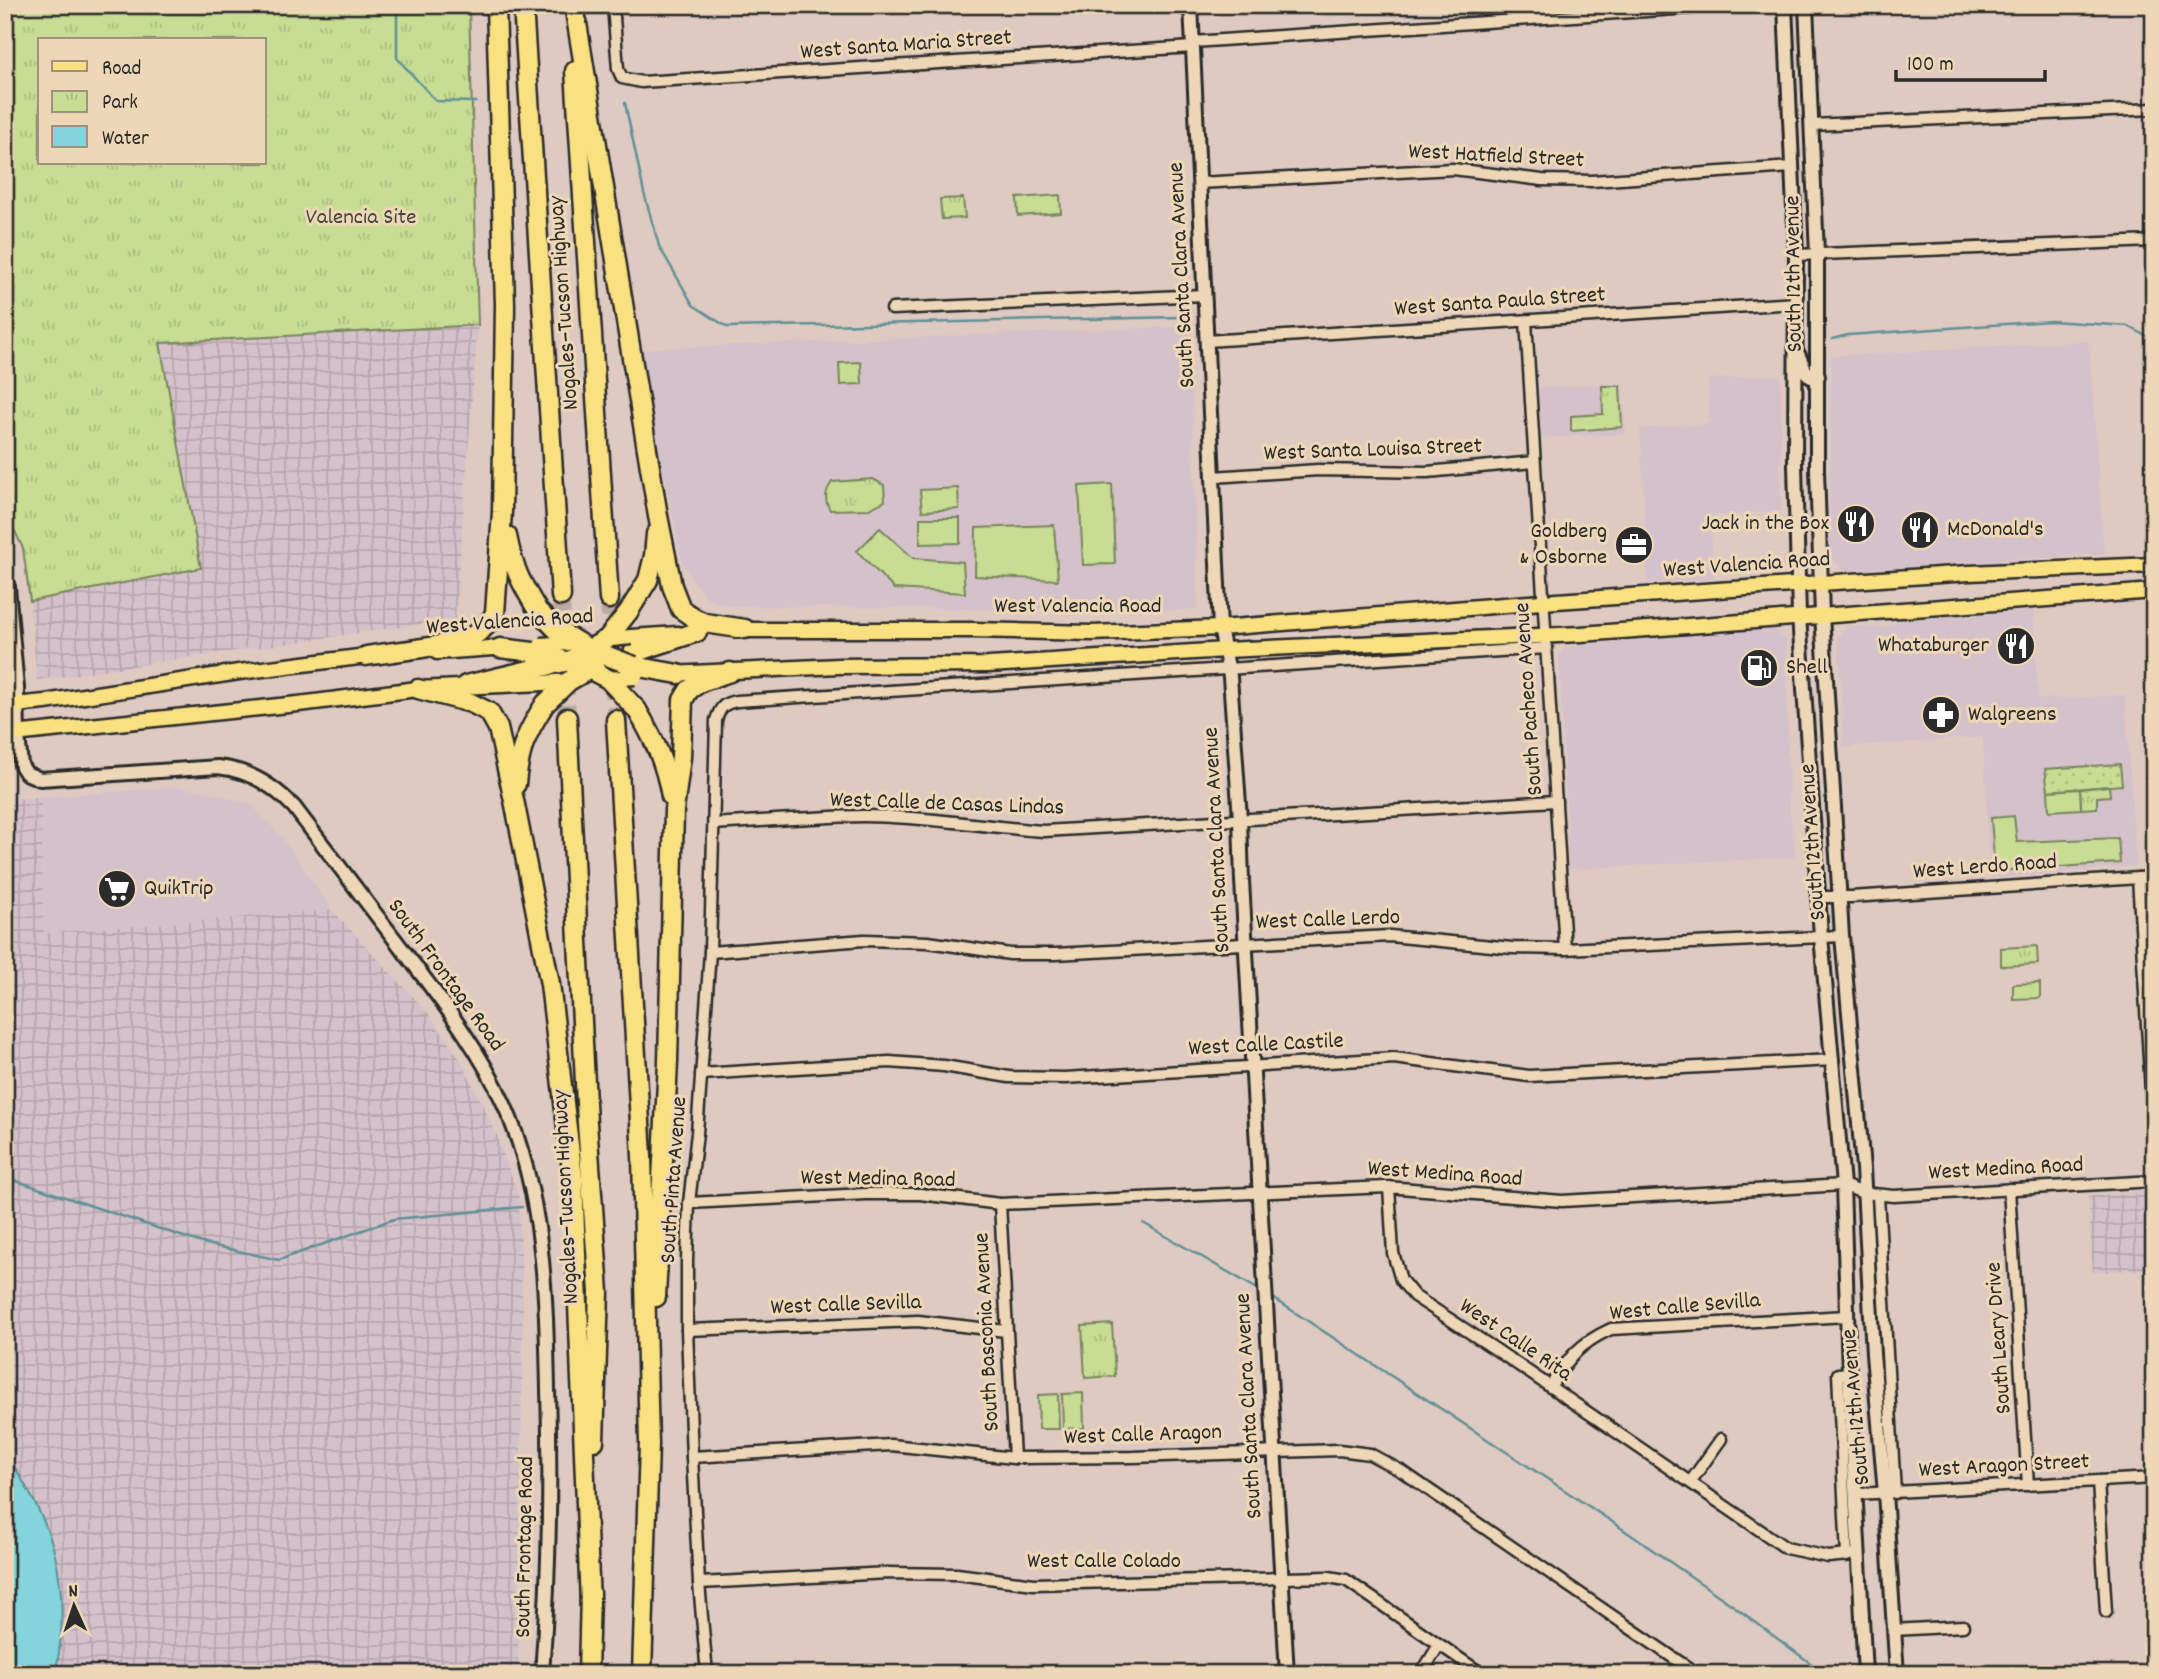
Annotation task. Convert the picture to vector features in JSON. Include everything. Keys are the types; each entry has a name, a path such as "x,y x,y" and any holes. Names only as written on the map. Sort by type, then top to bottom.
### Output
{"highway":[{"path":"366,656 462,640 479,633 490,623 495,613 502,512 505,305 496,5"},
{"name":"Nogales–Tucson Highway","path":"523,5 561,596"},
{"path":"573,5 672,586 681,609 705,623 745,629"},
{"name":"Nogales–Tucson Highway","path":"573,5 609,598"},
{"path":"502,512 510,556 518,578 538,611 557,630 583,646 613,658 633,658 678,674"},
{"path":"569,661 583,646 607,639 629,611 648,580 654,556 658,516"},
{"path":"633,658 697,632"},
{"path":"500,648 542,662"},
{"path":"515,805 518,761 522,746 545,704 569,681 613,658"},
{"path":"466,685 542,662 569,661 608,679 637,710 656,744 666,769 674,810"},
{"path":"642,1674 649,1444 668,1062 674,810 681,757 683,700 689,690 701,682 730,671"},
{"path":"418,689 471,703 489,712 498,727 550,984 573,1179 590,1604"},
{"name":"Nogales–Tucson Highway","path":"567,718 598,1292 588,1674"},
{"path":"616,720 642,1156 649,1444"}],"main road":[{"name":"West Valencia Road","path":"697,632 745,629 1091,633 1220,628 1798,584 2154,565"},
{"path":"2116,567 2117,593"},
{"name":"West Valencia Road","path":"678,674 839,666 989,665 1225,650 1546,641 1579,634 2154,591"},
{"name":"West Valencia Road","path":"607,639 633,658"},
{"name":"West Valencia Road","path":"542,662 583,646"},
{"name":"West Valencia Road","path":"11,706 366,656 500,648"},
{"path":"542,662 569,681 608,679 633,658"},
{"path":"12,735 466,685"}],"street":[{"name":"West Santa Maria Street","path":"613,5 618,69 622,78 641,82 1734,5"},
{"name":"South Santa Clara Avenue","path":"1191,5 1220,628 1230,670 1240,819 1287,1674"},
{"name":"South 12th Avenue","path":"1785,5 1796,255 1795,455 1799,616 1821,936 1843,1185 1856,1494 1853,1555"},
{"name":"South 12th Avenue","path":"1806,5 1817,254 1817,510 1822,615 1842,936 1863,1168 1873,1354 1890,1493"},
{"path":"1812,125 2154,109"},
{"name":"West Hatfield Street","path":"1199,183 1453,169 1542,180 1592,181 1791,167"},
{"path":"1796,255 2154,241"},
{"path":"892,309 1205,295"},
{"name":"West Santa Paula Street","path":"1206,341 1796,303"},
{"name":"South Pacheco Avenue","path":"1526,321 1565,948"},
{"path":"1796,347 1806,372 1811,377 1818,376"},
{"name":"West Santa Louisa Street","path":"1213,477 1318,470 1427,472 1534,463"},
{"name":"South Frontage Road","path":"5,580 8,587 12,735 26,773 40,779 218,767 234,768 269,785 294,807 457,1022 490,1075 515,1130 532,1190 541,1250 549,1431 549,1532 542,1674"},
{"name":"West Valencia Road","path":"737,701 1230,670 1546,641"},
{"name":"South Pinta Avenue","path":"707,1674 699,1583 687,1330 690,1203 710,952 716,720 726,702 737,701"},
{"name":"West Calle de Casas Lindas","path":"714,824 864,816 921,818 994,828 1044,831 1556,801"},
{"name":"West Lerdo Road","path":"1819,897 2154,877"},
{"path":"2138,878 2154,1140"},
{"name":"West Calle Lerdo","path":"710,952 864,940 928,942 1010,954 1055,954 1390,936 1512,948 1842,936"},
{"name":"West Calle Castile","path":"701,1074 889,1062 944,1066 1009,1077 1065,1078 1394,1058 1529,1076 1833,1060"},
{"name":"West Medina Road","path":"690,1203 865,1194 920,1194 1000,1204 1389,1187 1562,1201 1843,1185 1878,1196 2154,1181"},
{"name":"West Calle Rita","path":"1389,1187 1393,1253 1401,1280 1414,1296 1787,1548 1828,1557 1853,1555"},
{"name":"South Leary Drive","path":"2010,1189 2028,1485"},
{"name":"South 12th Avenue","path":"1878,1196 1897,1674"},
{"name":"South Basconia Avenue","path":"1000,1204 1014,1458"},
{"name":"West Calle Sevilla","path":"1550,1387 1572,1354 1593,1337 1611,1329 1847,1316"},
{"name":"West Calle Sevilla","path":"687,1330 918,1321 1006,1331"},
{"name":"South 12th Avenue","path":"1849,1373 1838,1374 1865,1674"},
{"path":"1691,1481 1721,1439"},
{"name":"West Calle Aragon","path":"692,1457 891,1445 1014,1458 1339,1450 1370,1454 1403,1472 1697,1674"},
{"name":"West Aragon Street","path":"1856,1494 2154,1478"},
{"path":"2098,1481 2106,1612"},
{"name":"West Calle Colado","path":"699,1583 888,1573 957,1574 1034,1584 1329,1577 1346,1580 1482,1674"},
{"path":"1894,1630 1963,1626"},
{"path":"1421,1674 1439,1645"}],"shaded area":[{"path":"478,325 455,619 37,680 30,601 200,568 159,343"},
{"path":"1190,326 1198,609 1156,611 727,606 707,599 683,566 638,349"},
{"path":"2089,341 2104,554 1844,571 1829,557 1831,356"},
{"path":"1781,375 1781,511 1710,516 1714,579 1648,583 1640,428 1710,424 1708,379"},
{"path":"1622,383 1626,434 1541,438 1538,388"},
{"path":"2033,611 2038,699 2125,695 2136,866 1990,879 1983,737 1843,747 1838,637 1846,626 1886,627 1901,620"},
{"path":"1774,628 1786,641 1789,803 1796,857 1569,869 1559,655 1564,647"},
{"path":"178,787 218,794 253,806 283,838 332,910 44,933 41,797"},
{"path":"41,797 44,933 332,910 428,1013 462,1062 497,1135 519,1198 523,1308 518,1674 5,1674 5,800"},
{"path":"2145,1192 2149,1269 2093,1272 2088,1195"}],"green space":[{"name":"Valencia Site","path":"5,5 469,5 478,325 160,343 201,568 30,601 23,548 5,511"},
{"path":"1060,195 1061,213 1018,216 1017,198"},
{"path":"963,198 965,218 942,219 940,199"},
{"path":"861,362 862,384 840,385 839,363"},
{"path":"1602,386 1620,386 1622,427 1571,431 1571,416 1603,414"},
{"path":"873,479 884,485 885,501 869,509 830,510 826,496 832,482"},
{"path":"1112,484 1115,564 1083,565 1079,486"},
{"path":"958,488 959,509 922,511 920,490"},
{"path":"920,518 960,518 960,543 920,544"},
{"path":"1054,525 1058,580 975,576 976,528"},
{"path":"880,528 913,558 963,562 965,593 894,589 857,551"},
{"path":"2120,764 2122,785 2048,791 2045,769"},
{"path":"2109,786 2110,796 2097,797 2097,808 2081,809 2080,789"},
{"path":"2080,789 2081,809 2049,811 2048,791"},
{"path":"2014,816 2017,842 2118,838 2120,863 1995,871 1991,818"},
{"path":"2037,946 2038,964 2001,966 2001,948"},
{"path":"2040,983 2040,998 2013,999 2013,984"},
{"path":"1112,1324 1115,1376 1085,1378 1082,1326"},
{"path":"1083,1393 1084,1428 1063,1429 1062,1394"},
{"path":"1058,1394 1059,1429 1039,1429 1038,1395"}],"water":[{"path":"5,1450 39,1512 54,1551 62,1612 55,1674 5,1674"}],"waterway":[{"path":"397,5 397,58 436,101 476,102"},
{"path":"625,103 644,193 659,246 693,305 727,327 1180,317"},
{"path":"1832,339 1848,335 2051,321 2128,326 2154,340"},
{"path":"5,1177 202,1243 279,1260 394,1219 522,1207"},
{"path":"1143,1223 1261,1291"},
{"path":"1270,1296 1608,1519 1735,1607 1825,1674"}],"tunnel":[{"path":"561,596 567,718"},
{"path":"609,599 616,720"}],"place":[{"name":"Jack in the Box","path":"1856,524"},
{"name":"McDonald's","path":"1920,530"},
{"name":"Goldberg & Osborne","path":"1634,545"},
{"name":"Whataburger","path":"2016,646"},
{"name":"Shell","path":"1759,668"},
{"name":"Walgreens","path":"1941,715"},
{"name":"QuikTrip","path":"117,889"}]}
